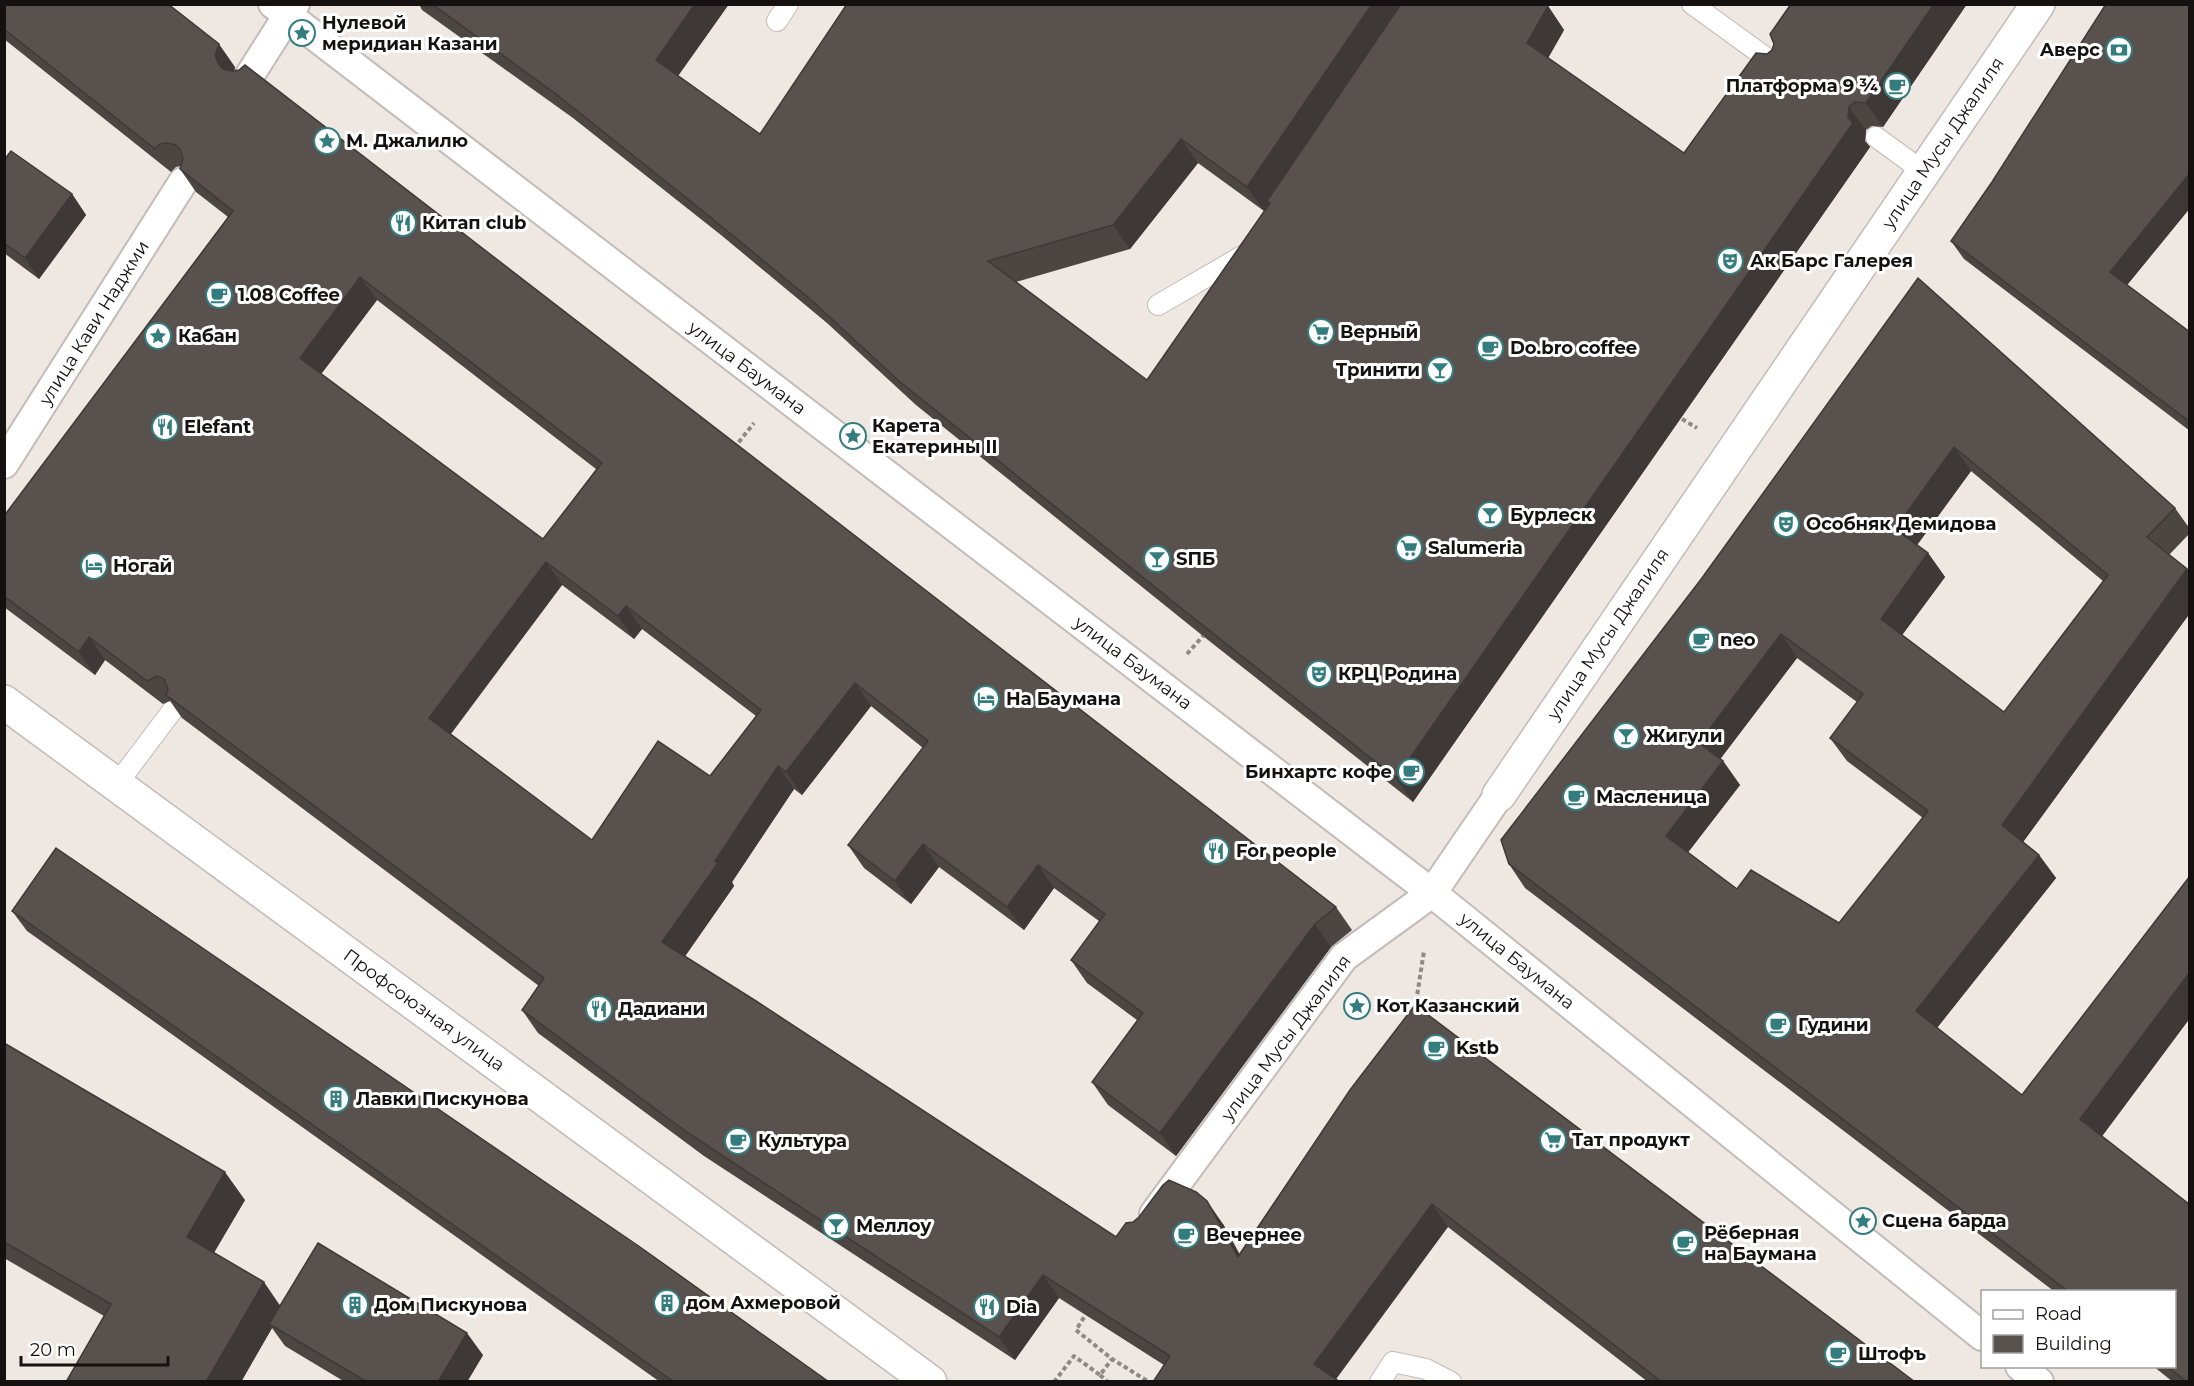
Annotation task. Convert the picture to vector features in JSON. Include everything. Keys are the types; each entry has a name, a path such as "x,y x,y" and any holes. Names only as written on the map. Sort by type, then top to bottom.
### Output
{"street":[{"name":"улица Мусы Джалиля","path":"1142,1230 1344,957 1432,893 2038,4"},
{"path":"248,78 285,8"},
{"name":"улица Баумана","path":"285,8 779,393 1432,893 1981,1334"},
{"name":"улица Кави Наджми","path":"4,464 183,182"},
{"name":"Профсоюзная улица","path":"4,702 930,1382"},
{"path":"2022,1368 2039,1382"}],"lane":[{"path":"777,21 788,4"},
{"path":"1692,4 1779,68"},
{"path":"1876,137 1924,172"},
{"path":"1158,305 1251,251 1258,241"},
{"path":"117,784 172,711"},
{"path":"1380,1382 1393,1362 1426,1369 1450,1382"}],"path":[{"path":"731,453 779,393"},
{"path":"1414,1015 1432,893"},
{"path":"1089,1310 1076,1330 1112,1359 1149,1382"},
{"path":"1054,1382 1074,1356 1108,1382"},
{"path":"1100,1375 1112,1359"}],"building":[{"path":"4,4 168,4 219,44 215,55 223,69 239,70 245,65 1336,907 1315,924 1160,1133 1092,1082 1143,1013 1071,960 1105,914 1038,865 1007,907 923,844 895,881 848,845 928,741 855,683 786,772 778,766 715,861 718,863 662,942 1116,1237 1126,1223 1133,1222 1139,1217 1169,1180 1196,1192 1207,1201 1238,1257 1350,1090 1415,1005 1915,1382 1662,1382 1432,1204 1314,1364 1340,1382 1153,1382 1170,1356 1043,1275 999,1337 688,1133 522,1010 544,978 166,695 168,689 164,679 157,676 147,681 89,637 79,652 4,596 4,516 233,211 180,169 183,159 176,145 160,144 155,149 4,29","holes":["360,277 602,463 543,539 300,358","546,562 618,616 626,606 761,710 710,776 658,741 592,840 429,718"]},
{"path":"432,4 695,4 656,60 760,134 847,4 1372,4 1247,187 1181,139 1113,225 988,261 1147,380 1270,203 1267,201 1401,4 1545,4 1548,6 1527,43 1684,153 1756,53 1767,54 1772,50 1774,44 1770,34 1791,4 1934,4 1866,103 1855,102 1849,107 1848,117 1853,123 1396,778 899,381 810,299 704,212 556,94"},
{"path":"2106,4 2190,4 2190,173 2110,272 2190,332 2190,422 1951,241 1992,182"},
{"path":"11,151 72,194 25,258 4,243 4,160"},
{"path":"1918,278 2175,508 2147,537 2187,569 2002,825 2039,855 1916,1011 2022,1095 2190,876 2190,972 2080,1119 2189,1204 2190,1202 2190,1382 2170,1368 2176,1368 2176,1290 2066,1290 1509,864 1501,840 1702,578","holes":["1954,447 2108,575 2004,712 1881,619 1928,553 1895,529","1781,634 1863,694 1830,738 1928,811 1839,923 1751,870 1737,889 1666,836 1723,761 1699,743"]},
{"name":"Лавки Пискунова","path":"56,848 640,1247 829,1382 674,1382 12,911"},
{"path":"4,1043 225,1172 187,1237 264,1282 206,1382 66,1382 111,1304 4,1242"},
{"name":"Дом Пискунова","path":"318,1243 467,1333 438,1382 367,1382 269,1324"}],"place":[{"name":"Нулевой меридиан Казани","path":"302,33"},
{"name":"Аверс","path":"2119,50"},
{"name":"Платформа 9 ¾","path":"1897,86"},
{"name":"М. Джалилю","path":"327,141"},
{"name":"Китап club","path":"403,223"},
{"name":"Ак Барс Галерея","path":"1730,261"},
{"name":"1.08 Coffee","path":"219,295"},
{"name":"Верный","path":"1321,332"},
{"name":"Кабан","path":"158,336"},
{"name":"Do.bro coffee","path":"1490,348"},
{"name":"Тринити","path":"1440,370"},
{"name":"Elefant","path":"165,427"},
{"name":"Карета Екатерины II","path":"853,436"},
{"name":"Бурлеск","path":"1490,515"},
{"name":"Особняк Демидова","path":"1786,524"},
{"name":"Salumeria","path":"1409,548"},
{"name":"SПБ","path":"1157,559"},
{"name":"Ногай","path":"94,566"},
{"name":"neo","path":"1701,640"},
{"name":"КРЦ Родина","path":"1319,674"},
{"name":"На Баумана","path":"986,699"},
{"name":"Жигули","path":"1626,736"},
{"name":"Бинхартс кофе","path":"1411,772"},
{"name":"Масленица","path":"1576,797"},
{"name":"For people","path":"1216,851"},
{"name":"Кот Казанский","path":"1357,1006"},
{"name":"Дадиани","path":"599,1009"},
{"name":"Гудини","path":"1778,1025"},
{"name":"Kstb","path":"1436,1048"},
{"name":"Лавки Пискунова","path":"336,1099"},
{"name":"Тат продукт","path":"1553,1140"},
{"name":"Культура","path":"738,1141"},
{"name":"Сцена барда","path":"1863,1221"},
{"name":"Меллоу","path":"836,1226"},
{"name":"Вечернее","path":"1186,1235"},
{"name":"Рёберная на Баумана","path":"1685,1243"},
{"name":"дом Ахмеровой","path":"667,1303"},
{"name":"Дом Пискунова","path":"355,1305"},
{"name":"Dia","path":"987,1307"},
{"name":"Штофъ","path":"1838,1354"}]}
